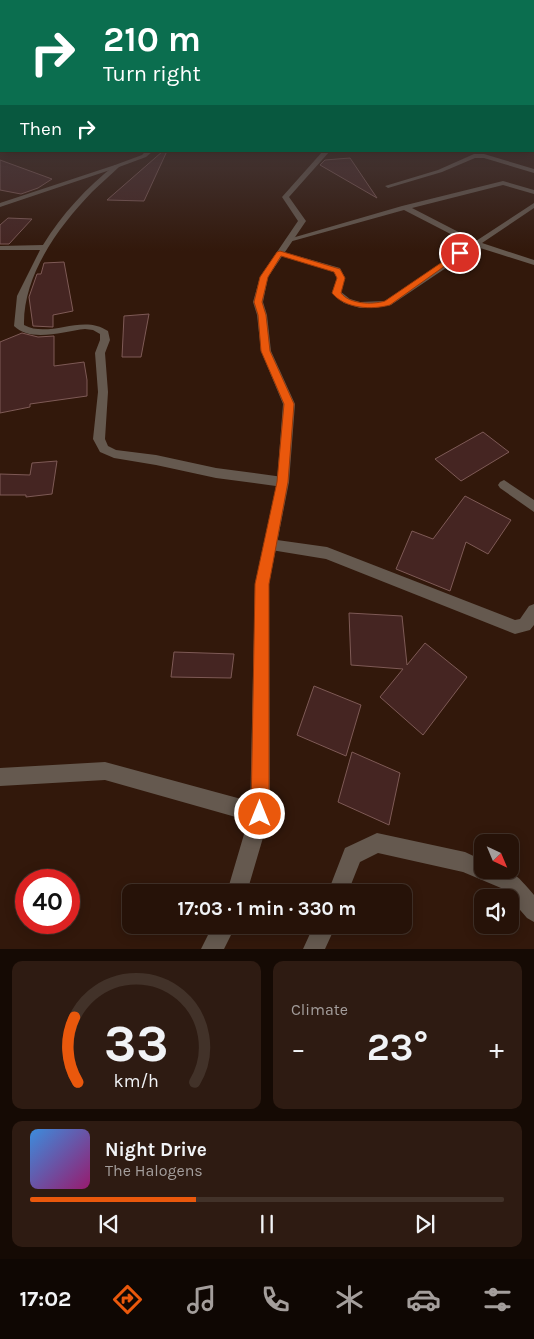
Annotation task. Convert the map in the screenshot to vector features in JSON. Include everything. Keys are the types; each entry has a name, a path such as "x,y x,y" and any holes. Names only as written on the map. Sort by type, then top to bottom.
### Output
{"street":[{"path":"0,205 124,163"},
{"path":"239,884 260,814 262,584 283,482 289,404 266,351 262,315 258,302 264,277 302,221 285,197 316,163"},
{"path":"388,186 456,163"},
{"path":"508,163 534,171"},
{"path":"117,166 97,182 46,247 22,293 19,326 24,331 95,327 105,332 105,340 100,353 103,392 99,438 104,449 114,454 156,460 216,473 283,482"},
{"path":"289,240 503,183 534,192"},
{"path":"280,254 337,270 341,278 336,293 341,298 364,306 378,306 388,303 534,204"},
{"path":"405,208 474,243 534,263"},
{"path":"0,248 46,247"},
{"path":"504,485 534,507"},
{"path":"270,545 327,553 515,627 525,625 534,611"},
{"path":"0,777 105,771 260,814"},
{"path":"341,884 352,855 377,843 465,862 474,866"},
{"path":"503,879 508,881 534,911"},
{"path":"212,949 220,934"},
{"path":"314,949 321,934"}],"building":[{"path":"0,163 9,163 52,179 38,188 21,194 0,190"},
{"path":"149,163 161,163 144,201 107,200"},
{"path":"322,163 354,163 377,198 320,165"},
{"path":"8,218 32,219 9,244 0,244 0,225"},
{"path":"64,262 73,311 53,315 53,327 33,326 29,297 37,274 41,274 44,263"},
{"path":"149,314 141,357 122,357 124,316"},
{"path":"22,333 38,337 54,336 54,366 84,362 87,396 30,404 30,407 0,413 0,342"},
{"path":"483,432 509,452 461,481 435,459"},
{"path":"57,461 52,494 26,497 26,495 0,495 0,474 30,475 32,463"},
{"path":"465,496 511,520 488,554 466,542 450,591 396,569 412,531 433,539"},
{"path":"349,613 402,616 407,665 425,643 467,677 423,735 380,697 403,669 351,665"},
{"path":"174,652 234,654 231,678 171,677"},
{"path":"314,686 361,705 346,756 297,735"},
{"path":"352,752 400,773 389,825 338,802"}],"route":[{"path":"260,814 262,584 283,482 289,404 266,351 262,315 258,302 264,277 280,254 337,270 341,278 336,293 341,298 364,306 378,306 388,303 460,253"}]}
